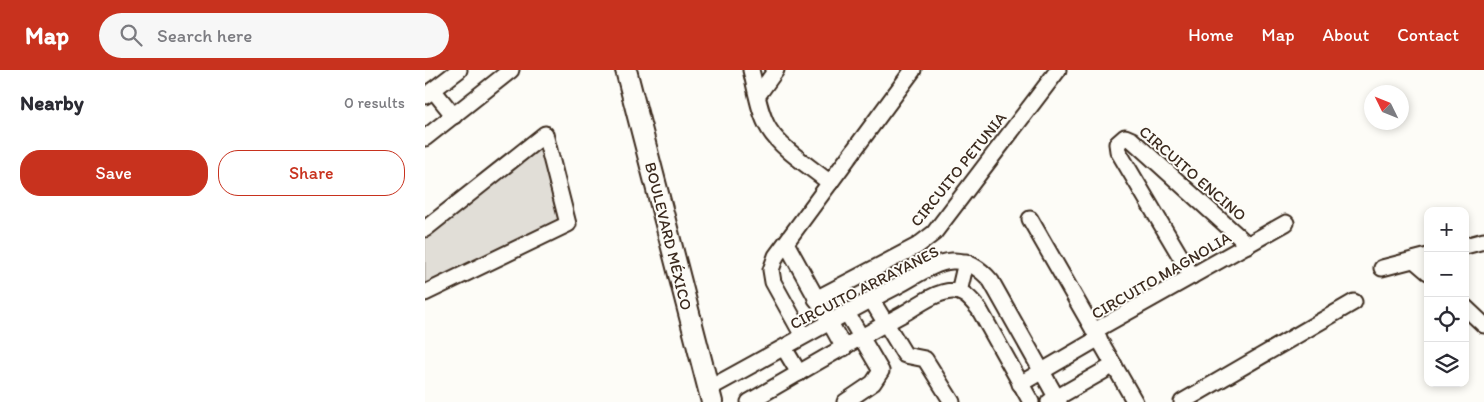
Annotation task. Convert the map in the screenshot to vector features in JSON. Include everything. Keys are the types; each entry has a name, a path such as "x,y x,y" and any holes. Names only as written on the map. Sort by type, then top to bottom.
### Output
{"main road":[{"name":"BOULEVARD MÉXICO","path":"623,71 710,396"}],"street":[{"path":"454,116 429,93 459,70"},
{"path":"425,138 511,70"},
{"path":"751,70 769,129 780,142 830,182"},
{"path":"758,95 777,70"},
{"path":"803,336 773,282 771,270 776,256 913,70"},
{"name":"CIRCUITO PETUNIA","path":"816,299 917,246 934,232 1059,70"},
{"path":"425,229 545,134 568,224 425,293"},
{"name":"CIRCUITO ENCINO","path":"1192,276 1118,151 1117,144 1120,139 1125,137 1132,140 1248,245"},
{"path":"1020,384 1042,372 1097,335 1030,218"},
{"name":"CIRCUITO MAGNOLIA","path":"1135,402 1097,335 1192,276 1286,223"},
{"path":"1469,245 1484,241"},
{"path":"786,243 843,348"},
{"path":"1382,268 1421,258"},
{"name":"CIRCUITO ARRAYANES","path":"710,396 783,348 871,299 939,264 952,261 966,262"},
{"path":"959,292 966,262 981,270 991,282 1042,372 1055,400 1114,365"},
{"path":"749,402 939,294 959,292 971,298 979,309 1031,402"},
{"path":"871,299 905,355 925,359 952,402"},
{"path":"1182,402 1354,302"},
{"path":"1469,312 1484,325"},
{"path":"845,402 873,383 881,371 847,313"},
{"path":"783,348 799,373"}],"shaded area":[{"path":"541,148 559,219 425,284 425,237"}]}
